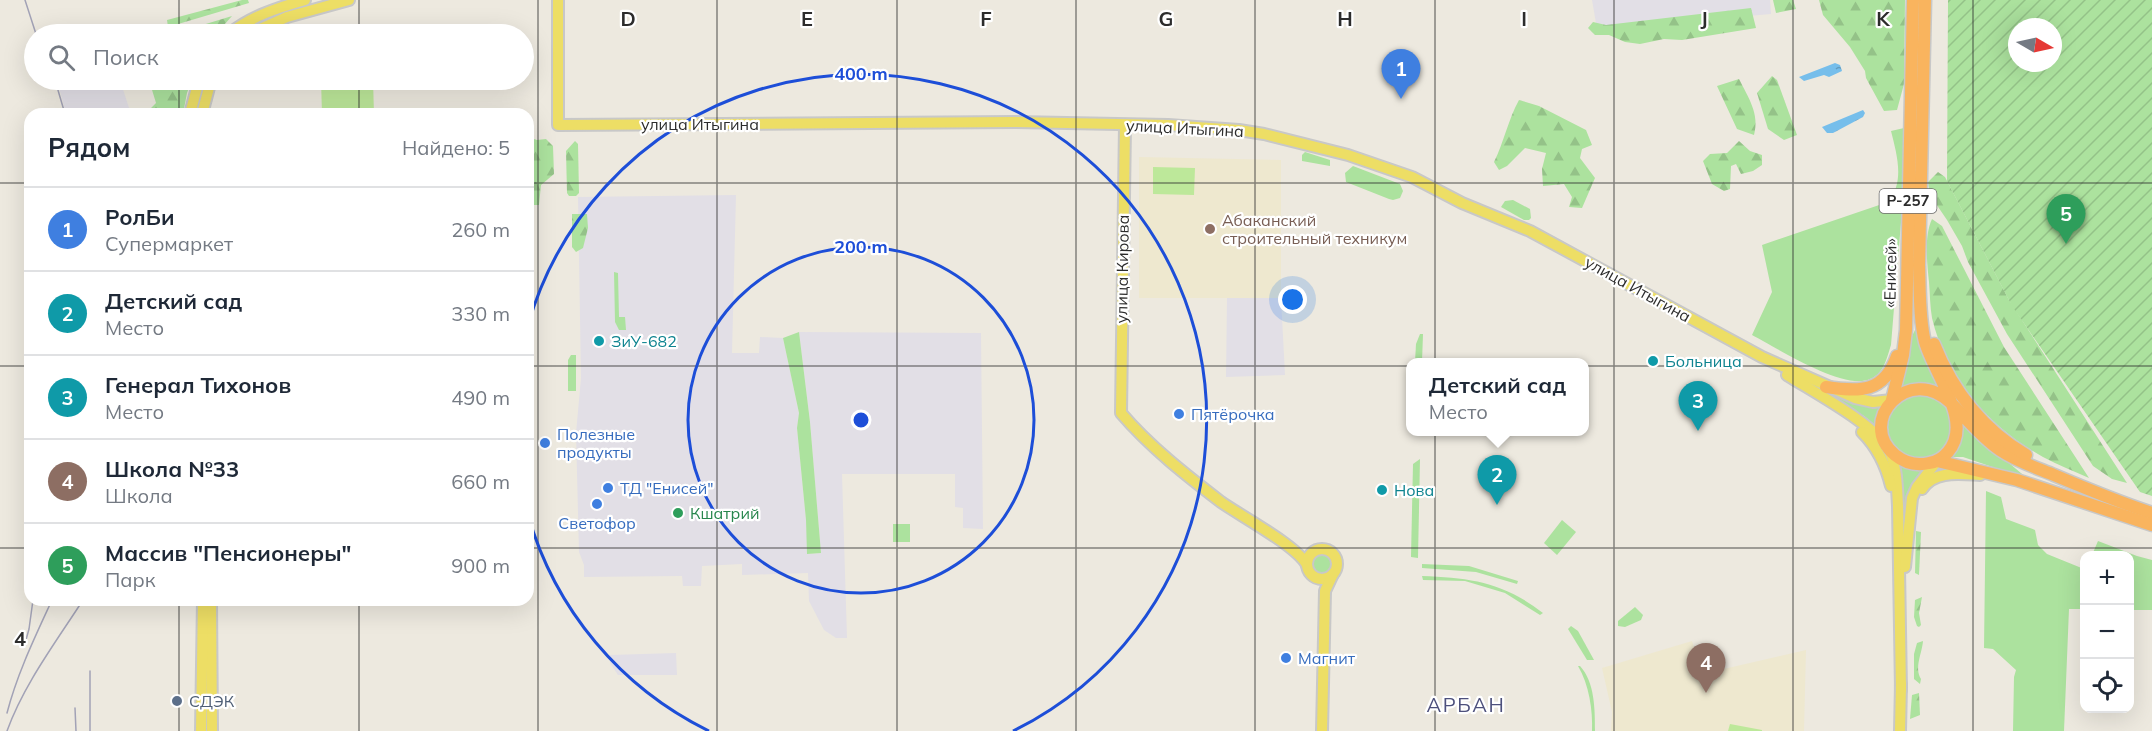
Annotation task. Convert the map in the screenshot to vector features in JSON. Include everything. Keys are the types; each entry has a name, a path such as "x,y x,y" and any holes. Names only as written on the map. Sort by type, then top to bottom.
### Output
{"highway":[{"name":"«Енисей»","path":"1889,451 1884,441 1883,415 1892,400 1903,355 1906,330 1913,0"},
{"name":"«Енисей»","path":"1920,291 1924,0"},
{"name":"Р-257","path":"1920,291 1925,340 1958,424 1955,440 1946,454 1937,461"},
{"name":"Р-257","path":"1920,291 1928,331 1936,350 1947,373 1970,409 1988,428 2012,447 2098,494"},
{"path":"1825,392 1864,389 1884,379 1893,367 1906,330"},
{"name":"Р-257","path":"1892,400 1910,390 1921,388 1933,391 1943,396 2001,451 2098,494 2152,513"},
{"path":"1889,451 1909,463 1919,465 1937,461 2005,477 2152,525"}],"main road":[{"path":"243,24 273,9 304,0"},
{"path":"273,24 349,0"},
{"name":"улица Итыгина","path":"558,0 558,125 1015,122 1239,130 1264,134 1348,155 1402,174 1462,203 1530,231 1825,392 1872,432 1889,451"},
{"path":"192,108 196,90"},
{"path":"204,108 208,90"},
{"name":"улица Кирова","path":"1125,125 1121,413 1142,438 1221,501 1297,552"},
{"path":"1825,392 1872,442 1881,457 1903,535"},
{"name":"улица Итыгина","path":"1825,392 1873,402 1892,400"},
{"path":"1889,451 1896,481 1903,535 1900,731"},
{"path":"1903,535 1917,487 1937,461"},
{"path":"1903,535 1920,492 1931,480 1957,474 2005,477"},
{"path":"1297,552 1324,549 1333,553 1337,564 1325,591 1322,731"},
{"path":"1297,552 1310,573 1318,578 1325,591"},
{"path":"1307,565 1312,552"},
{"path":"1318,578 1327,578 1333,574"},
{"path":"201,731 203,606"},
{"path":"211,606 212,731"}],"shaded area":[{"path":"1592,0 1770,0 1771,14 1597,29"},
{"path":"60,90 123,90 129,108 64,108"},
{"name":"Абаканский строительный техникум","path":"1139,157 1281,160 1281,298 1139,298"},
{"path":"736,195 732,353 759,353 760,337 783,338 799,413 797,428 808,554 821,553 810,422 799,332 981,333 983,529 963,528 963,508 955,507 955,474 842,474 847,638 836,638 824,630 809,601 808,573 742,575 742,564 702,566 701,586 683,586 682,576 584,577 584,565 579,552 576,433 581,378 578,197"},
{"path":"1227,298 1281,298 1285,375 1226,377"},
{"path":"1692,641 1702,674 1806,650 1804,731 1611,731 1612,712 1602,668"},
{"path":"676,653 677,675 618,675 610,663 610,655"}],"green space":[{"path":"242,0 248,0 249,3 178,24 168,24 167,20"},
{"path":"1773,0 1793,0 1796,9 1776,13"},
{"path":"1819,0 1905,0 1904,84 1897,110 1884,111 1866,78 1865,71 1850,47 1823,15"},
{"path":"1948,0 2152,0 2152,496 2140,492 2012,306 1947,181"},
{"path":"1751,8 1756,28 1682,40 1664,39 1640,44 1625,42 1609,35 1595,35 1588,28 1593,22 1606,25"},
{"path":"232,16 225,24 206,24"},
{"path":"1772,76 1777,80 1797,135 1784,140 1768,129 1757,93"},
{"path":"1739,79 1754,113 1754,135 1737,129 1717,86"},
{"path":"152,90 188,90 184,108 151,108 156,103"},
{"path":"321,90 373,90 374,108 322,108"},
{"path":"1519,100 1539,106 1586,130 1592,145 1582,149 1580,158 1595,178 1582,208 1569,207 1572,197 1564,184 1543,186 1542,169 1546,153 1525,148 1507,166 1499,170 1494,162"},
{"path":"1904,128 1902,210 1891,345 1884,365 1875,377 1858,381 1844,379 1793,358 1752,335 1772,292 1762,245 1888,202 1898,177 1891,131"},
{"path":"534,139 546,139 553,146 554,174 541,185 539,205 534,205"},
{"path":"575,141 578,144 579,193 576,196 569,196 566,151"},
{"path":"1739,141 1750,151 1762,155 1762,165 1753,171 1741,174 1736,164 1731,166 1730,189 1724,191 1712,184 1703,161 1710,154 1727,153"},
{"path":"1305,152 1330,160 1330,166 1302,161 1302,155"},
{"path":"1353,166 1400,184 1403,191 1400,198 1389,199 1346,182 1345,173"},
{"path":"1153,167 1195,168 1194,195 1153,194"},
{"path":"1938,172 1945,177 2009,300 2127,483 2112,479 2093,466 2007,334 1968,262 1962,246 1930,195 1928,182"},
{"path":"1513,200 1530,209 1531,218 1529,220 1524,220 1501,207 1505,201"},
{"path":"572,214 587,214 588,228 583,248 576,252 572,247"},
{"path":"1932,219 1942,226 2004,347 2089,478 2043,457 2005,431 1988,416 1959,381 1939,340 1932,318 1927,250 1929,226"},
{"path":"614,272 618,273 619,317 625,317 626,330 619,330 615,322"},
{"path":"1917,326 1942,391 1899,390 1910,340"},
{"path":"799,332 810,422 821,553 807,554 797,428 799,413 783,338"},
{"path":"1420,334 1423,334 1422,358 1415,358 1416,344"},
{"path":"571,355 576,355 576,391 568,391 568,360"},
{"path":"1831,395 1869,407 1884,405 1875,425 1864,416 1830,397"},
{"path":"1914,395 1926,395 1943,404 1950,415 1952,427 1950,439 1943,450 1926,459 1914,459 1902,454 1893,445 1888,433 1888,421 1893,409 1902,400"},
{"path":"1961,418 1978,437 2028,479 1963,457 1948,457"},
{"path":"1420,459 1418,558 1411,557 1413,464"},
{"path":"1899,463 1927,468 1912,488 1904,511 1903,484"},
{"path":"1986,491 2001,497 2006,519 2035,530 2038,545 2047,554 2080,567 2080,609 2069,609 2064,731 2013,731 2016,670 1993,649 1984,648"},
{"path":"1562,520 1576,532 1557,555 1544,543"},
{"path":"893,524 910,524 910,542 893,542"},
{"path":"1916,531 1921,532 1919,575 1915,573"},
{"path":"2098,541 2124,551 2094,551"},
{"path":"1322,551 1331,555 1335,564 1331,573 1322,577 1313,573 1309,564 1313,555"},
{"path":"2134,555 2152,560 2152,610 2134,610"},
{"path":"1422,564 1469,566 1518,581 1517,584 1476,572 1422,568"},
{"path":"1422,576 1471,580 1500,588 1514,594 1543,613 1540,615 1505,593 1465,581 1423,580"},
{"path":"1922,597 1919,627 1914,617 1915,600"},
{"path":"1635,607 1643,615 1641,620 1625,627 1618,626 1618,621"},
{"path":"1571,626 1578,631 1594,660 1587,660 1568,629"},
{"path":"1923,641 1918,665 1920,684 1914,679 1914,654 1917,643"},
{"path":"1578,666 1589,680 1594,705 1595,731 1592,731 1588,689"},
{"path":"1919,693 1920,715 1910,719 1912,695"},
{"path":"1730,724 1762,730 1762,731 1728,731"}],"water":[{"path":"1835,63 1840,65 1842,71 1829,77 1824,75 1804,81 1799,77"},
{"path":"1863,110 1865,113 1863,117 1833,133 1827,133 1822,127"}],"railway":[{"path":"25,0 33,24"},
{"path":"58,90 63,108"},
{"path":"24,647 32,606"},
{"path":"7,713 21,670 49,606"},
{"path":"7,731 31,680 79,606"},
{"path":"90,671 90,731"},
{"path":"75,708 76,731"}],"place":[{"name":"РолБи","path":"1401,99"},
{"name":"Абаканский строительный техникум","path":"1210,229"},
{"name":"Массив \"Пенсионеры\"","path":"2066,244"},
{"name":"ЗиУ-682","path":"599,341"},
{"name":"Больница","path":"1653,361"},
{"name":"Пятёрочка","path":"1179,414"},
{"name":"Генерал Тихонов","path":"1698,431"},
{"name":"Полезные продукты","path":"545,443"},
{"name":"ТД \"Енисей\"","path":"608,488"},
{"name":"Нова","path":"1382,490"},
{"name":"Светофор","path":"597,504"},
{"name":"Детский сад","path":"1497,505"},
{"name":"Кшатрий","path":"678,513"},
{"name":"Магнит","path":"1286,658"},
{"name":"Школа №33","path":"1706,693"},
{"name":"СДЭК","path":"177,701"}],"district":[{"name":"АРБАН","path":"1466,705"}]}
